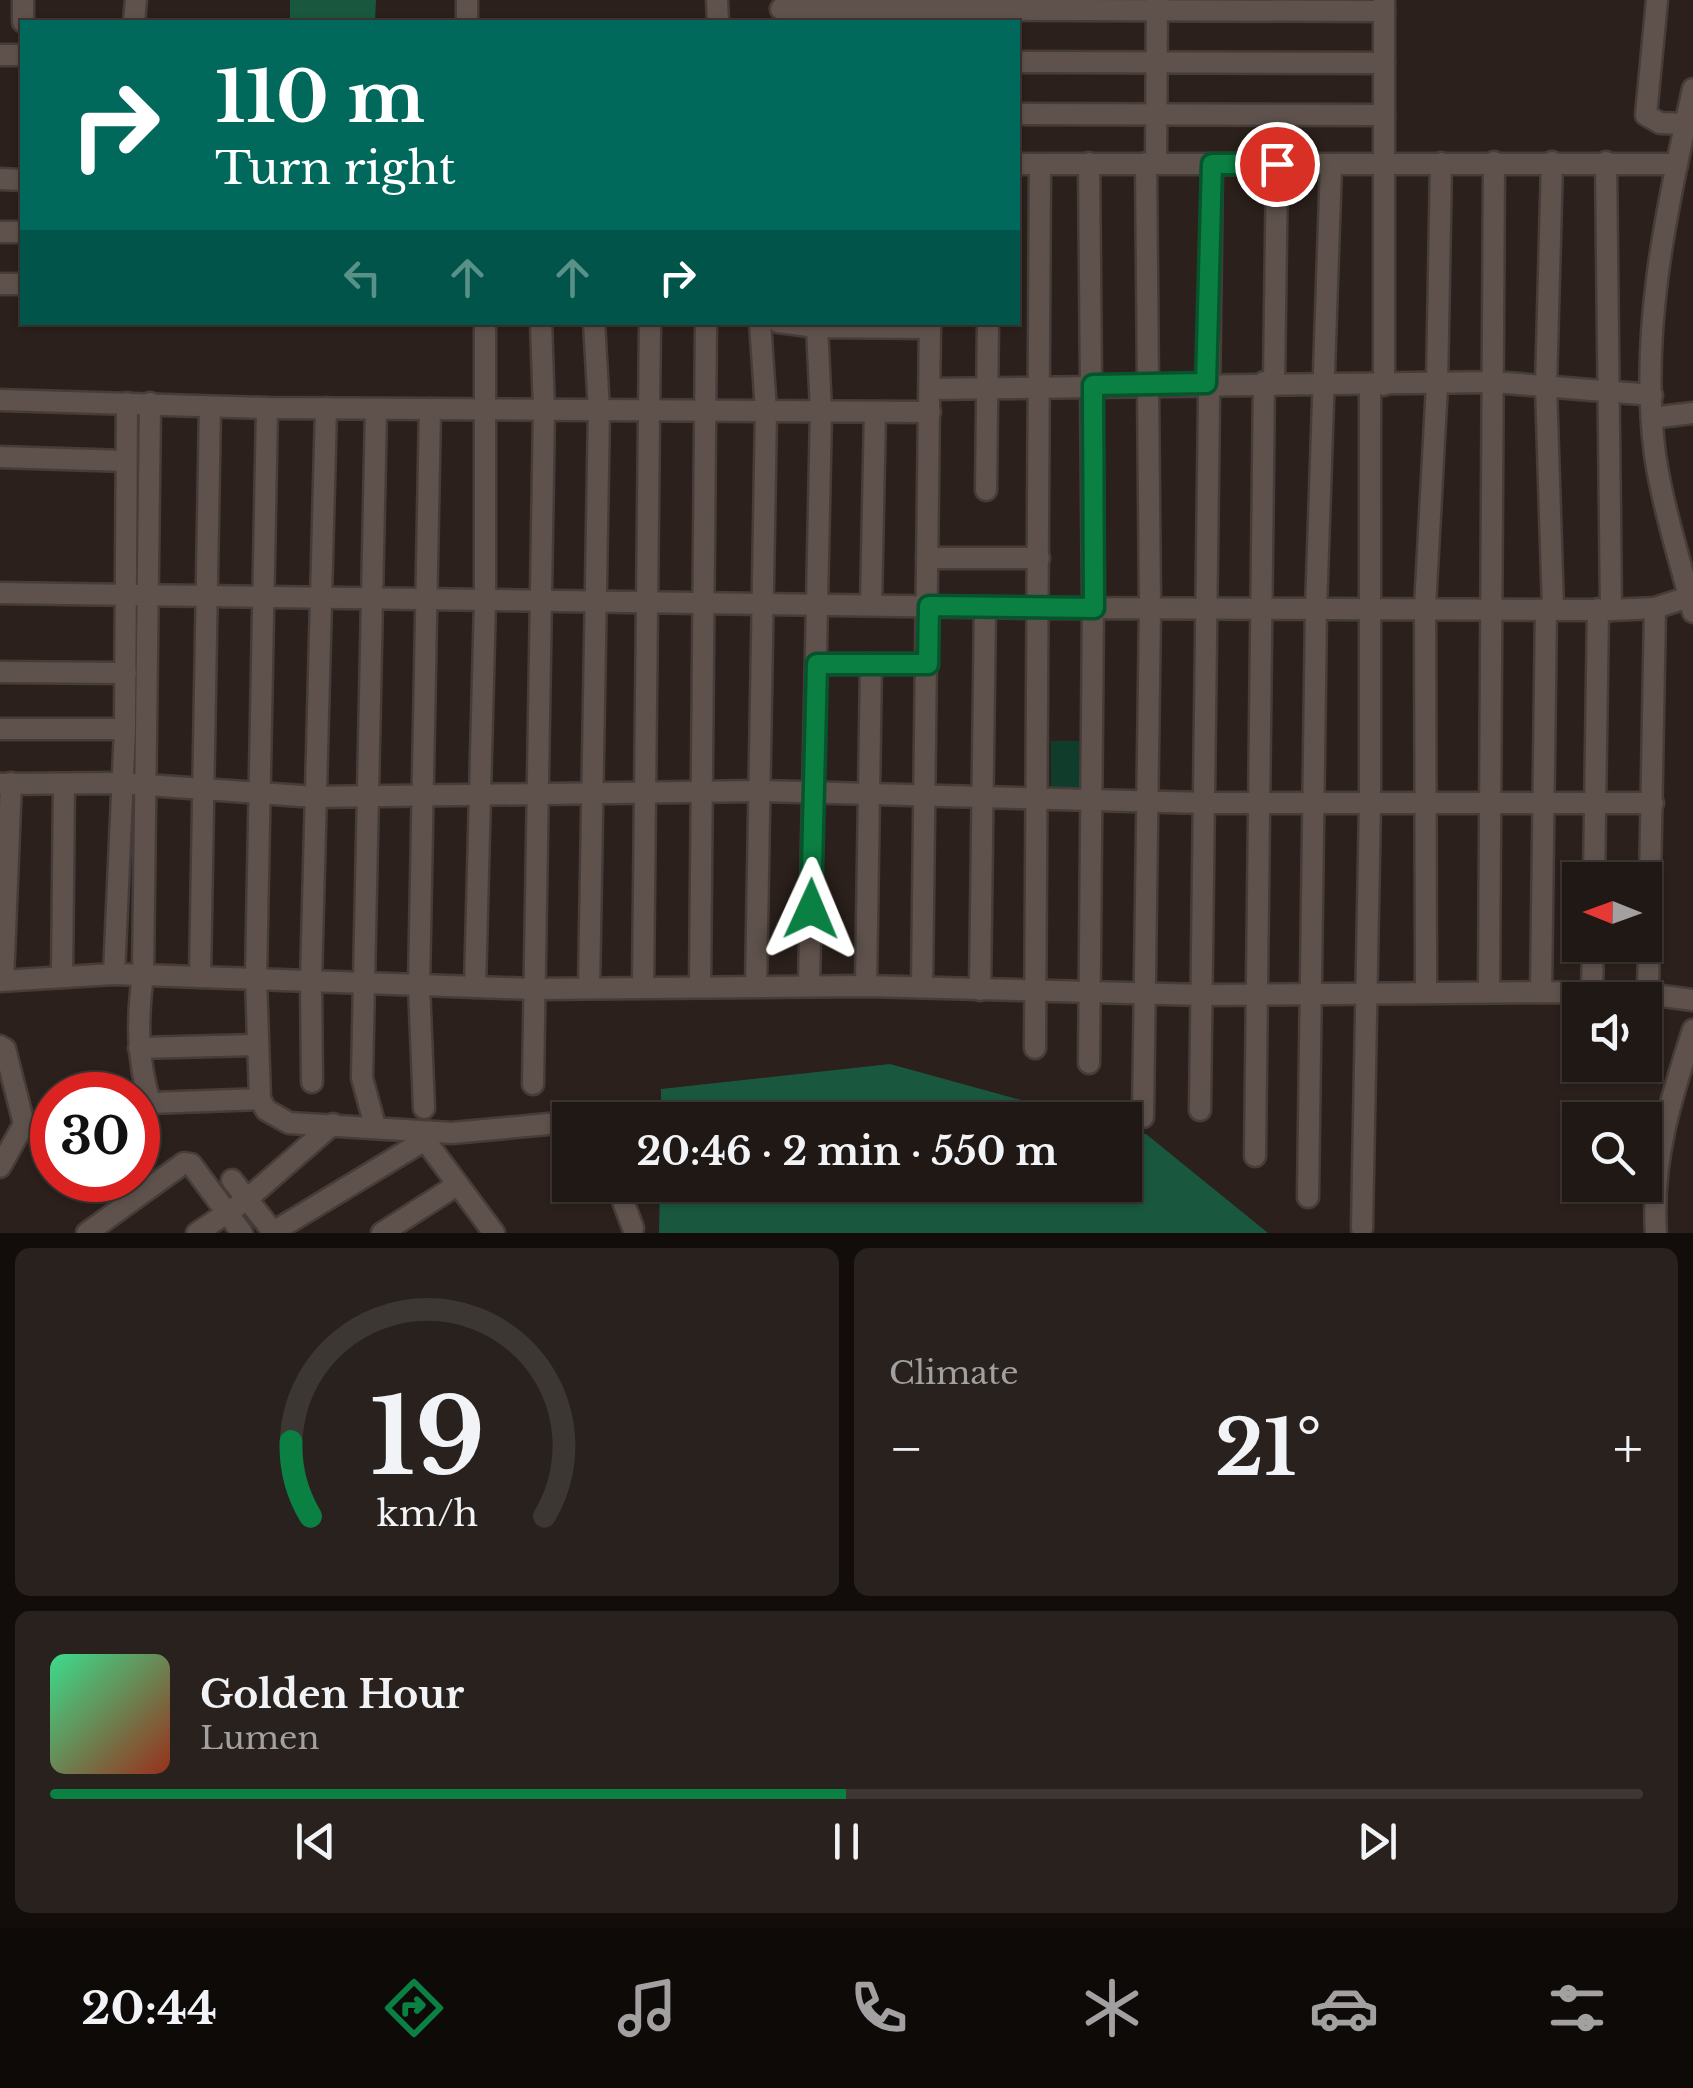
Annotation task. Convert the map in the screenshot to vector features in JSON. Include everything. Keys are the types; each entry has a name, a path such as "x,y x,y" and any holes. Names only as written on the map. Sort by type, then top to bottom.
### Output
{"street":[{"path":"1657,0 1646,114 1660,122 1686,124"},
{"path":"1143,1117 1150,609 1148,384 1157,5"},
{"path":"782,10 1384,6 1384,164 1370,607 1362,1228"},
{"path":"1020,62 1384,63"},
{"path":"0,593 1261,610 1604,610 1691,605 1663,494 1652,395 1653,306 1693,89"},
{"path":"1020,114 1384,115"},
{"path":"1489,991 1494,162"},
{"path":"1541,992 1542,802 1550,609 1546,386 1552,162"},
{"path":"1594,862 1604,610 1606,162"},
{"path":"1088,1063 1088,800 1094,608 1089,163"},
{"path":"1431,992 1432,608 1443,385 1441,163"},
{"path":"1020,164 1677,164"},
{"path":"1200,1110 1206,803 1206,383 1212,164"},
{"path":"1254,1156 1261,610 1277,164"},
{"path":"1034,1048 1040,165"},
{"path":"1308,1197 1314,995 1316,609 1331,165"},
{"path":"474,987 485,601 486,325"},
{"path":"533,1084 542,602 542,325"},
{"path":"589,988 599,410 594,325"},
{"path":"643,988 650,325"},
{"path":"700,987 706,325"},
{"path":"756,986 766,411 760,325"},
{"path":"801,325 930,325 922,988"},
{"path":"986,490 988,325"},
{"path":"809,986 818,606 817,327"},
{"path":"930,389 1494,382 1652,395"},
{"path":"0,400 210,408 930,412"},
{"path":"150,403 143,975 136,1021 139,1048 150,1103 260,1099"},
{"path":"114,974 125,729 126,404"},
{"path":"200,977 210,408"},
{"path":"267,408 256,978 260,1099 266,1110 285,1122 375,1126 421,1135 552,1124"},
{"path":"312,1082 310,981 326,408"},
{"path":"375,1126 362,1078 371,797 376,409"},
{"path":"424,1108 419,985 430,409"},
{"path":"872,605 875,412"},
{"path":"1652,418 1693,413"},
{"path":"0,457 126,461"},
{"path":"927,558 1039,558"},
{"path":"980,990 985,607"},
{"path":"1648,982 1656,608"},
{"path":"817,664 928,664"},
{"path":"866,986 871,664"},
{"path":"0,672 126,673"},
{"path":"0,729 125,729"},
{"path":"1562,992 1203,996 1034,994 866,986 534,990 114,974 1,980 6,783 120,783 315,797 758,791 1206,803 1653,803"},
{"path":"62,977 64,784"},
{"path":"1662,996 1693,1000"},
{"path":"1656,1233 1654,1192 1660,1140 1693,1030"},
{"path":"139,1048 258,1045"},
{"path":"0,1046 5,1049 24,1124 22,1134 0,1167"},
{"path":"197,1233 246,1200 333,1124"},
{"path":"421,1135 488,1231"},
{"path":"232,1180 274,1232 421,1135"},
{"path":"87,1233 180,1163 191,1164 242,1233"},
{"path":"382,1233 458,1185"},
{"path":"623,1202 633,1228"}],"green space":[{"path":"290,0 376,0 375,20 290,20"},
{"path":"1051,741 1079,741 1079,790 1051,789"},
{"path":"890,1064 1028,1102 661,1102 661,1089"},
{"path":"1142,1133 1268,1233 659,1233 660,1202 1142,1202"}],"route":[{"path":"811,909 817,664 928,664 929,606 1094,608 1093,385 1206,383 1212,164 1277,164"}]}
